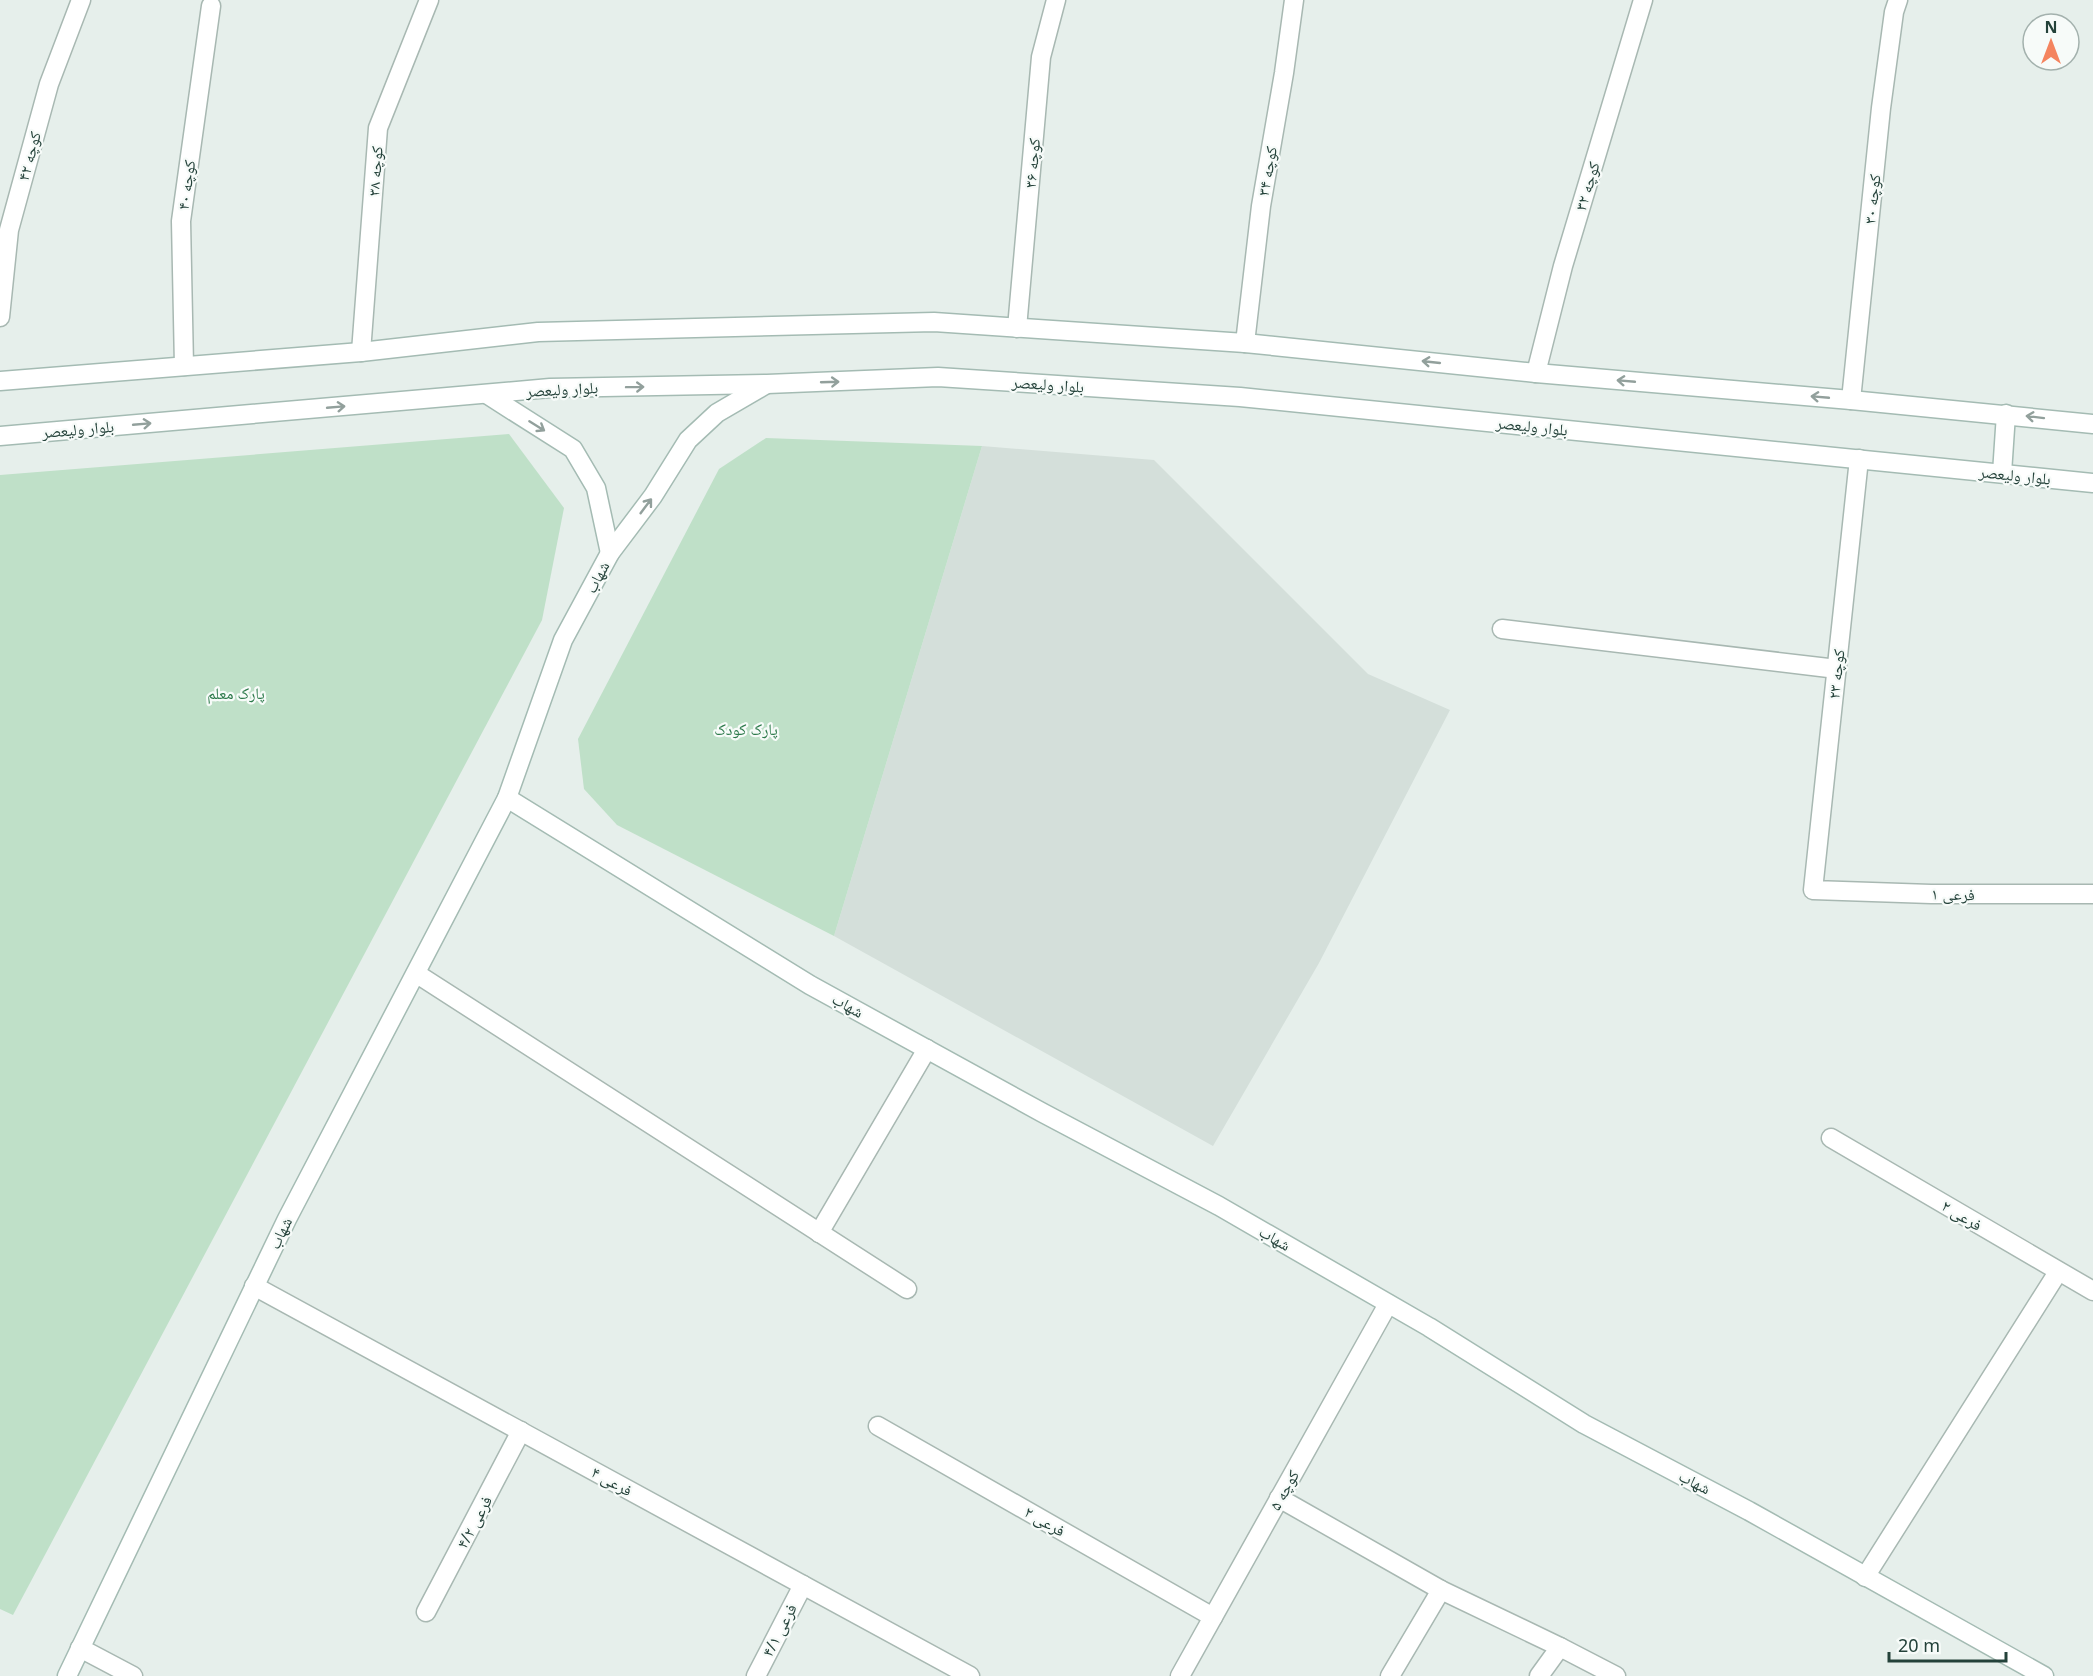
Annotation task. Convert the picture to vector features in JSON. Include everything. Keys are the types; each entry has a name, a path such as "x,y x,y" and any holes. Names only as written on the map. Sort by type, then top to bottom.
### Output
{"street":[{"name":"کوچه ۴۲","path":"0,317 9,230 49,84 81,0"},
{"name":"کوچه ۳۸","path":"361,352 378,128 429,0"},
{"name":"۳۶ کوچه","path":"1017,328 1041,57 1056,0"},
{"name":"کوچه ۳۴","path":"1245,343 1261,206 1294,0"},
{"name":"کوچه ۳۲","path":"1536,373 1563,266 1643,0"},
{"name":"کوچه ۳۰","path":"1851,400 1881,108 1894,12 1898,0"},
{"name":"کوچه ۴۰","path":"184,366 181,220 211,6"},
{"path":"0,381 361,352 538,332 934,322 1245,343 1536,373 2006,414 2093,424"},
{"name":"بلوار ولیعصر","path":"0,435 550,388 767,384 938,377 1240,397 2093,483"},
{"path":"610,553 653,496 688,440 717,413 767,384"},
{"name":"شهاب","path":"67,1676 254,1286 507,798 563,640 610,553 596,488 573,449 488,395"},
{"path":"2002,473 2006,414"},
{"name":"کوچه ۲۳","path":"1813,890 1859,459"},
{"path":"1502,629 1837,669"},
{"name":"شهاب","path":"507,798 810,985 1043,1113 1219,1206 1429,1327 1584,1424 1749,1511 2044,1676"},
{"name":"فرعی ۱","path":"1813,890 1931,894 2093,894"},
{"path":"417,974 907,1289"},
{"path":"819,1233 927,1049"},
{"name":"فرعی ۲","path":"1831,1138 2093,1291"},
{"path":"1865,1577 2058,1272"},
{"name":"فرعی ۴","path":"254,1286 970,1676"},
{"name":"کوچه ۵","path":"1180,1676 1388,1304"},
{"name":"فرعی ۲","path":"878,1426 1213,1617"},
{"name":"فرعی ۴/۲","path":"426,1612 521,1431"},
{"path":"1279,1498 1441,1590 1616,1676"},
{"name":"فرعی ۴/۱","path":"756,1676 802,1585"},
{"path":"1390,1676 1441,1590"},
{"path":"1539,1676 1560,1647"},
{"path":"80,1648 133,1676"}],"shaded area":[{"path":"982,446 1154,460 1368,674 1450,710 1319,963 1213,1146 834,936"}],"green space":[{"name":"پارک معلم","path":"509,434 564,508 542,620 13,1615 0,1609 0,475"},
{"name":"پارک کودک","path":"766,438 982,446 834,936 617,825 584,789 578,739 719,469"}]}
